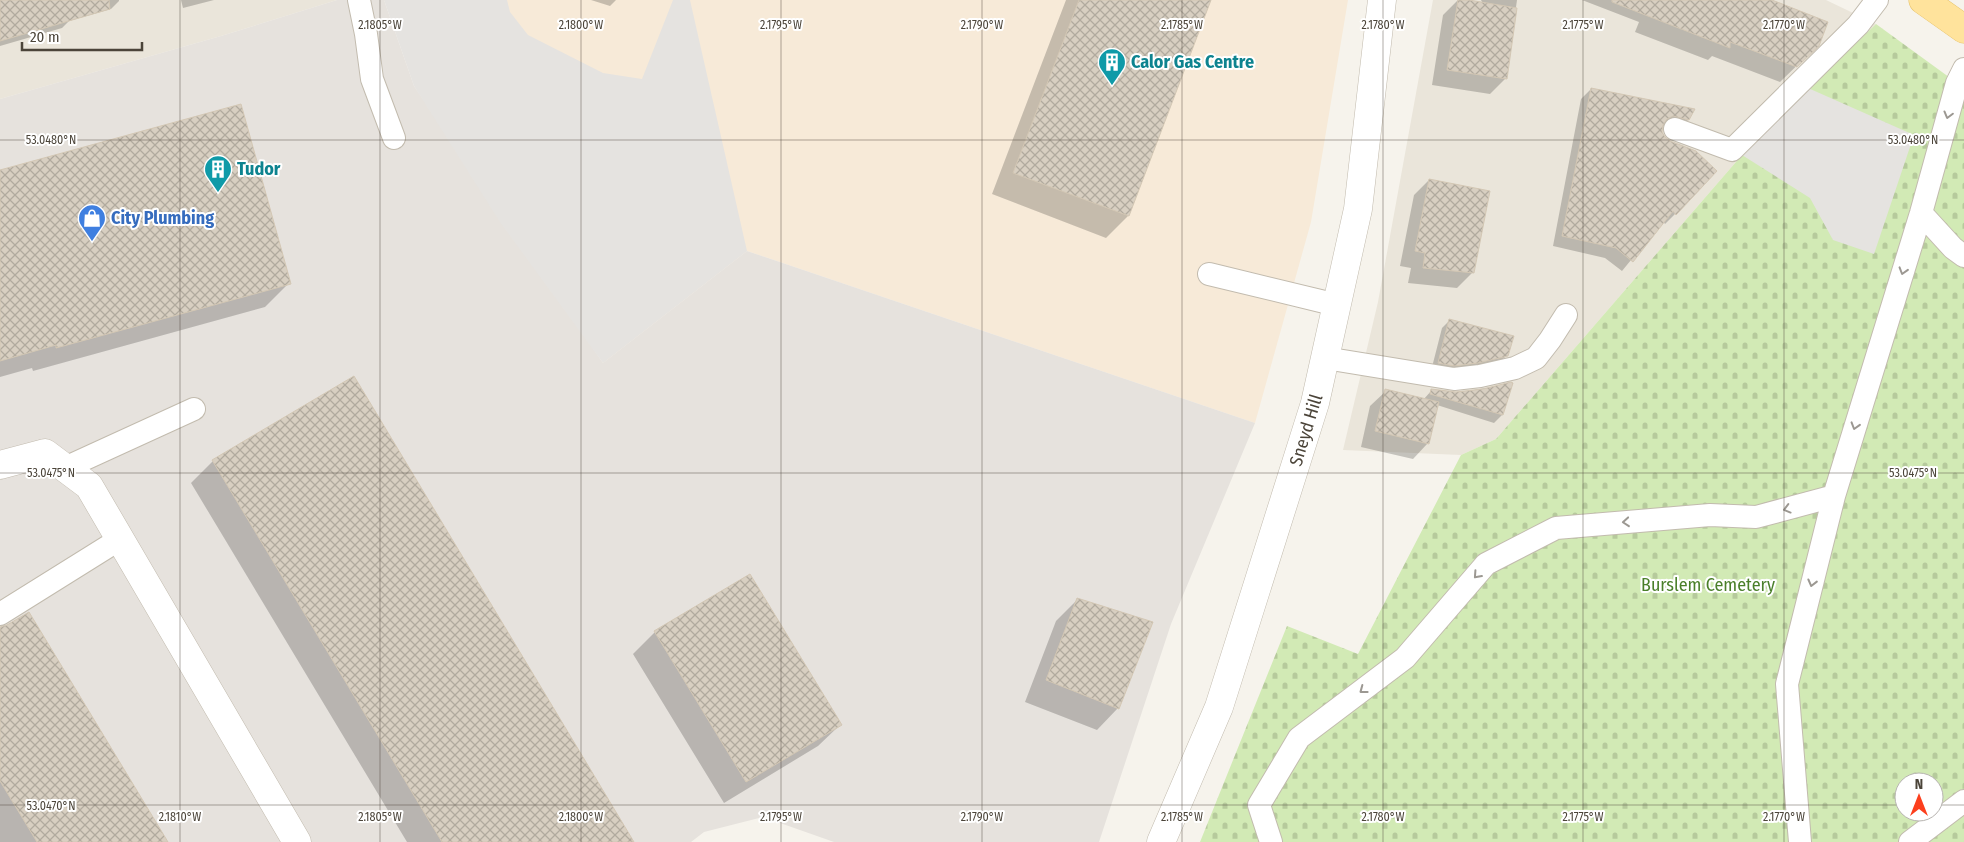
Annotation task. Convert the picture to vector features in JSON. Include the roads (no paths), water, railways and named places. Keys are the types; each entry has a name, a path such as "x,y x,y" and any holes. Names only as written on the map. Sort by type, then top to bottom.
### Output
{"main road":[{"path":"1923,0 1964,29"}],"street":[{"name":"Sneyd Hill","path":"1161,842 1219,707 1316,403 1358,208 1382,0"},
{"path":"0,465 45,453 89,486 297,842"}],"lane":[{"path":"359,0 372,79 394,138"},
{"path":"1675,129 1732,150 1858,25 1877,0"},
{"path":"1800,842 1786,684 1834,496 1921,213 1957,83 1964,69"},
{"path":"1921,213 1953,248 1964,256"},
{"path":"1209,274 1337,305"},
{"path":"1326,358 1454,379 1480,376 1515,368 1536,358 1566,315"},
{"path":"65,468 194,410"},
{"path":"1271,842 1258,805 1299,738 1405,658 1486,564 1556,528 1710,515 1756,517 1834,496"},
{"path":"0,614 120,539"},
{"path":"1910,842 1964,801"}],"place":[{"name":"Calor Gas Centre","path":"1112,86"},
{"name":"Tudor","path":"218,193"},
{"name":"City Plumbing","path":"92,242"}],"park label":[{"name":"Burslem Cemetery","path":"1708,585"}]}
